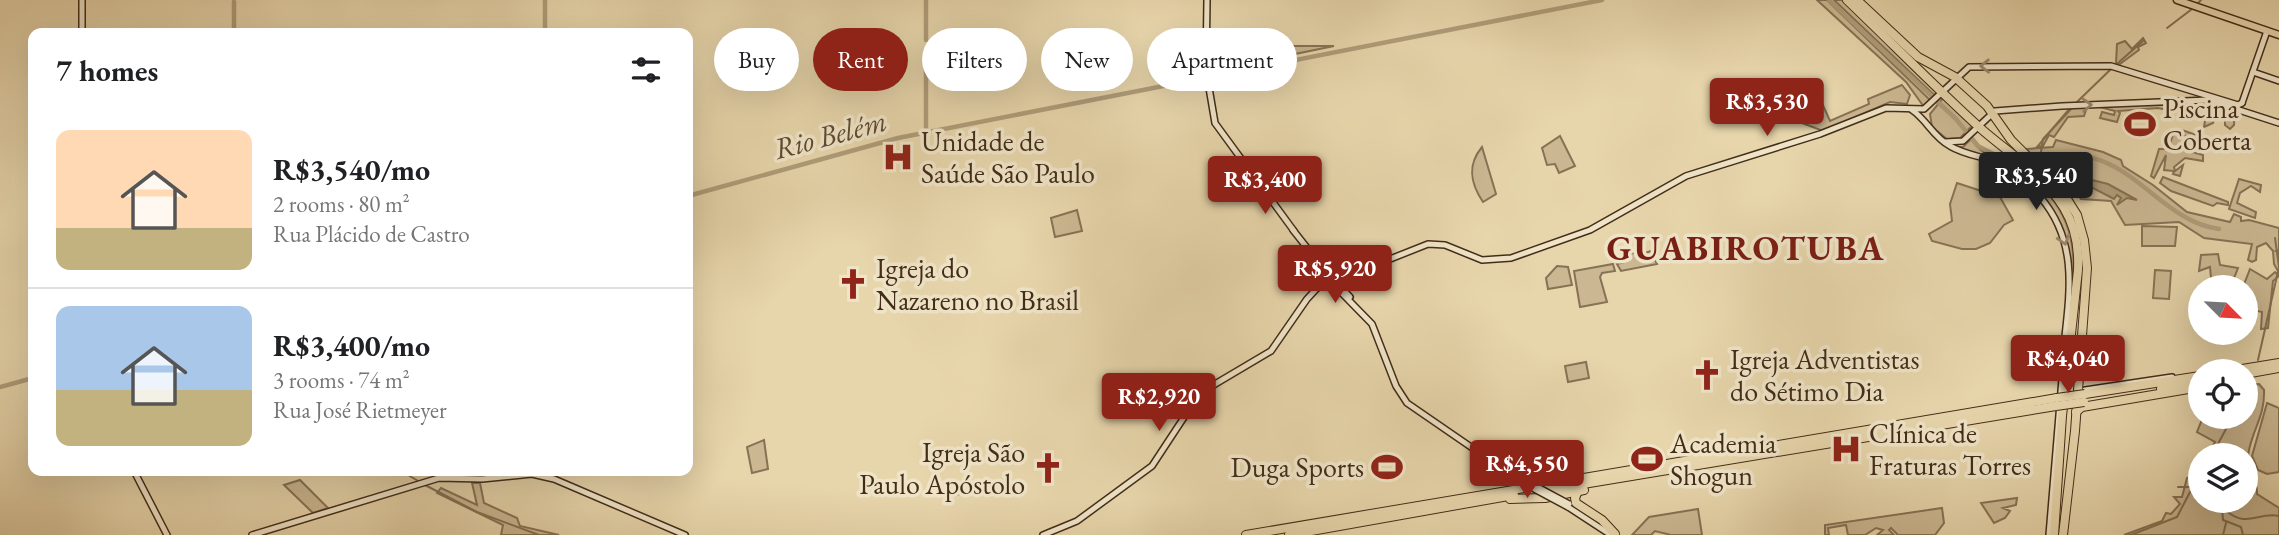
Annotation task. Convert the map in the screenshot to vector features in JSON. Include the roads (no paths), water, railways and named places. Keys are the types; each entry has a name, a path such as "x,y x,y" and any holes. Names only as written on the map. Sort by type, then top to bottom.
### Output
{"highway":[{"path":"1847,0 1977,127 2020,154"},
{"path":"1860,0 1918,57 1955,78 1992,112 2020,154 2069,200 2084,240 2087,268 2077,383 2083,401 2074,439 2065,535"},
{"path":"2029,163 2063,205 2074,232 2078,265 2063,408 2058,493 2051,535"},
{"path":"2063,357 2074,321"},
{"path":"2258,366 2279,363"},
{"path":"2077,383 2081,367"},
{"path":"2258,372 2279,369"},
{"path":"2083,401 2188,378"},
{"path":"2083,401 2188,386"},
{"path":"2168,387 2188,389"},
{"path":"1784,449 1832,437 2058,398 2083,401 2188,389"},
{"path":"1976,420 2058,398"},
{"path":"1286,533 1503,488 1539,486 1774,450 1807,448 1976,420 2051,411 2058,416"},
{"path":"1870,430 1881,436"},
{"path":"1807,448 1810,444 1832,437"},
{"path":"1246,535 1286,533 1633,477 1774,450"},
{"path":"2054,458 2058,493"},
{"path":"1520,477 1539,486"},
{"path":"1499,498 1545,498 1620,484 1633,477"},
{"path":"1578,491 1576,503 1599,518 1614,535"}],"main road":[{"path":"82,0 82,28"},
{"path":"1207,0 1206,72 1215,123 1324,271 1378,334 1403,398 1500,469 1569,506 1614,535"},
{"path":"2177,0 2279,34"},
{"path":"2246,112 2242,103 2267,31"},
{"path":"1043,535 1077,521 1152,466 1200,393 1275,347 1317,288 1429,244 1445,245 1482,260 1515,257 1590,230 1684,177 1811,138 1886,108 1923,110 1969,66 2111,66 2238,105 2242,103"},
{"path":"2253,72 2279,81"},
{"path":"2185,100 2186,88"},
{"path":"1942,141 1954,143 1966,138 1992,112 2185,100 2208,100 2279,123"},
{"path":"1928,127 1930,106"},
{"path":"1909,108 1942,141 1964,153 2010,168 2032,187 2057,220 2067,245 2071,272 2058,398 2051,535"},
{"path":"2083,401 2080,386 2090,265 2084,240"},
{"path":"137,476 167,535"},
{"path":"252,535 454,477 482,479 526,476"},
{"path":"543,476 685,535"},
{"path":"670,530 691,535"}],"waterway":[{"path":"545,0 545,28"},
{"path":"926,0 926,28"},
{"name":"Rio Belém","path":"693,195 898,138 1602,0"},
{"name":"Rio Belém","path":"1829,0 1956,119 1978,146 1999,157 2016,159"},
{"path":"2198,3 2201,0"},
{"path":"234,2 234,28"},
{"path":"2167,28 2192,9"},
{"path":"2118,63 2144,40"},
{"path":"2077,102 2111,69"},
{"path":"926,91 926,134"},
{"path":"2040,158 2043,139 2072,108"},
{"name":"Rio Belém","path":"2029,158 2085,156 2110,164 2185,217 2219,229"},
{"path":"2258,360 2279,267 2275,238"},
{"name":"Rio Belém","path":"0,387 28,379"},
{"path":"2218,443 2226,429"},
{"path":"410,476 420,482"},
{"path":"425,485 477,512 539,535"},
{"path":"2178,487 2188,487"},
{"path":"954,496 959,494"},
{"path":"2131,535 2177,517 2188,496"},
{"path":"2222,513 2223,520 2241,527 2243,535"},
{"path":"2229,513 2245,519 2279,516"},
{"path":"2223,535 2226,523"}],"place":[{"name":"Piscina Coberta","path":"2140,124"},
{"name":"Unidade de Saúde São Paulo","path":"898,157"},
{"name":"Igreja do Nazareno no Brasil","path":"853,284"},
{"name":"Igreja Adventistas do Sétimo Dia","path":"1707,375"},
{"name":"Clínica de Fraturas Torres","path":"1846,449"},
{"name":"Academia Shogun","path":"1647,459"},
{"name":"Duga Sports","path":"1387,467"},
{"name":"Igreja São Paulo Apóstolo","path":"1048,468"}],"district":[{"name":"GUABIROTUBA","path":"1746,248"}]}
